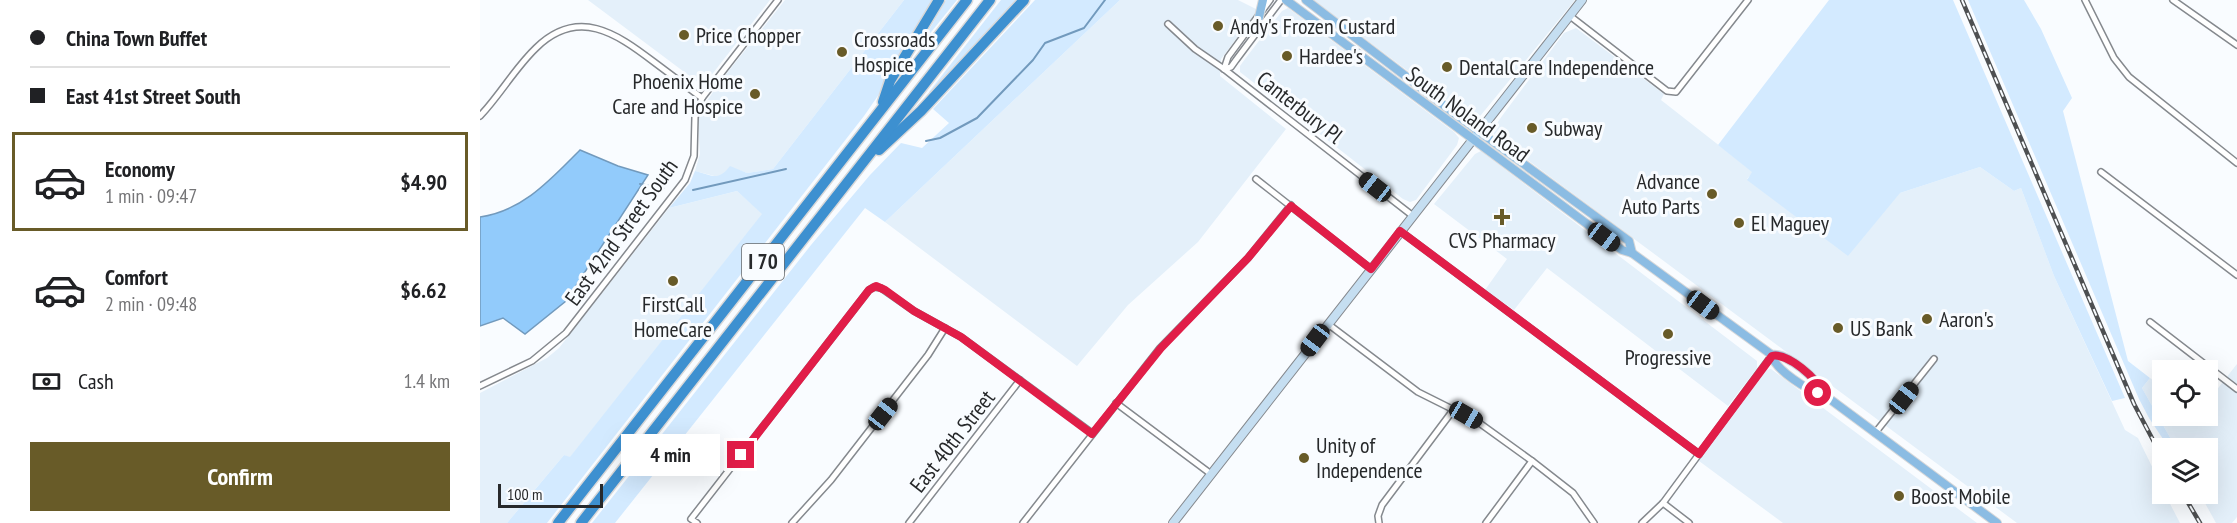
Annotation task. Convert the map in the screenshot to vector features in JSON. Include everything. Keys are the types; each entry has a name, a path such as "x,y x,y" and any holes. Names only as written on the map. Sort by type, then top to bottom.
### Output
{"highway":[{"path":"880,112 890,81 939,0"},
{"name":"I 70","path":"558,523 967,0"},
{"name":"I 70","path":"581,523 990,0"},
{"path":"855,173 921,111 1024,0"}],"main road":[{"path":"1259,17 1263,0"},
{"name":"South Noland Road","path":"1286,0 1622,250 1632,253 1772,356 1775,365 1810,391 1822,394 1997,523"},
{"name":"South Noland Road","path":"1306,0 1629,241 1632,253"},
{"path":"1173,523 1582,0"},
{"path":"1549,196 1555,187"}],"street":[{"name":"East 42nd Street South","path":"480,387 532,361 566,333 685,180 694,156 695,117 702,98 778,0"},
{"path":"1224,69 1228,57 1270,0"},
{"path":"1224,69 1231,67 1281,0"},
{"path":"1570,16 1668,91 1676,92 1748,0"},
{"path":"2085,0 2114,58 2129,78 2237,164"},
{"path":"2173,0 2237,45"},
{"name":"Canterbury Pl","path":"1168,24 1195,49 1413,216"},
{"path":"480,116 535,49 550,37 578,27 610,32 633,45 702,98"},
{"path":"2101,172 2237,275"},
{"path":"1256,179 1371,269"},
{"path":"1023,523 1161,348 1248,258 1291,206"},
{"path":"1400,231 1699,454"},
{"path":"694,521 869,290 876,286 914,311 961,337 1092,434"},
{"path":"2150,322 2237,389"},
{"path":"1328,324 1418,392 1478,422 1532,461 1573,493 1594,523"},
{"path":"792,523 845,462 928,355 945,328"},
{"path":"1642,523 1663,503 1772,356"},
{"path":"1875,433 1934,359"},
{"name":"East 40th Street","path":"909,523 1020,380"},
{"path":"1116,403 1211,474"},
{"path":"1378,523 1382,505 1454,409"},
{"path":"1486,523 1532,461"},
{"path":"1663,503 1689,523"}],"shaded area":[{"path":"588,0 770,0 703,86"},
{"path":"785,0 904,0 773,169 747,173 730,167 718,177 695,171 700,154 698,121 701,110 719,83"},
{"path":"904,0 935,0 884,87 864,116 547,523 507,523 564,455 570,457 762,214 737,191 669,208 690,183 695,171 718,176 730,166 747,173 773,169"},
{"path":"946,0 957,0 919,47"},
{"path":"1001,0 1016,0 1001,22 932,95 929,92"},
{"path":"1035,0 1120,0 885,222 865,208 615,523 592,523 811,245 870,175 901,143 922,148 949,123 933,109"},
{"path":"1120,0 1238,0 1258,10 1221,59 1220,76 1286,129 1198,242 1128,305 1077,366 885,222"},
{"path":"1313,0 1575,0 1476,119 1471,118"},
{"path":"1829,0 1953,0 2125,398 2112,401 2054,276 2021,188 2014,191 1980,167 1900,193 1848,256 1747,180 1752,172 1718,145"},
{"path":"1968,0 2024,0 2041,29 2072,98 2063,111 2128,361 2150,378 2142,388 2152,406 2152,422 2139,399"},
{"path":"1288,8 1459,138 1457,145 1416,200 1410,202 1403,199 1240,72 1240,66 1245,59 1282,11"},
{"path":"1576,28 1664,94 1661,100 1753,172 1747,179 1900,193 1980,167 2014,191 2021,188 2054,276 2125,430 2138,438 2152,467 2152,504 2170,504 2180,523 2017,523 1498,138 1493,129 1564,33"},
{"path":"1481,151 1757,361 1757,368 1728,406 1547,268 1514,310 1485,290 1507,259 1434,204 1475,154"},
{"path":"737,191 763,214 570,458 564,455 507,523 480,523 480,393 547,358 559,348 669,208"},
{"path":"2237,364 2237,517 2232,523 2216,523 2206,504 2218,504 2218,438 2170,438 2164,426 2218,426 2218,388"},
{"path":"1771,369 1977,523 1783,523 1699,461 1765,370"},
{"path":"2150,378 2152,380 2152,406 2142,388"},
{"path":"2154,426 2164,426 2170,438 2162,438"}],"water":[{"path":"580,150 618,166 648,175 566,301 525,334 503,318 480,326 480,217 495,214 523,201 547,182"}],"waterway":[{"path":"926,141 940,138 977,118 1033,60 1045,43 1084,28 1105,0"},
{"path":"693,190 786,169"},
{"path":"640,184 664,188"}],"railway":[{"path":"1962,0 2134,404 2152,438"},
{"path":"2189,504 2200,523"}],"place":[{"name":"Andy's Frozen Custard","path":"1218,26"},
{"name":"Price Chopper","path":"684,35"},
{"name":"Crossroads Hospice","path":"842,52"},
{"name":"Hardee's","path":"1287,56"},
{"name":"DentalCare Independence","path":"1447,67"},
{"name":"Phoenix Home Care and Hospice","path":"755,94"},
{"name":"Subway","path":"1532,128"},
{"name":"Advance Auto Parts","path":"1712,194"},
{"name":"CVS Pharmacy","path":"1502,217"},
{"name":"El Maguey","path":"1739,223"},
{"name":"FirstCall HomeCare","path":"673,281"},
{"name":"Aaron's","path":"1927,319"},
{"name":"US Bank","path":"1838,328"},
{"name":"Progressive","path":"1668,334"},
{"name":"Unity of Independence","path":"1304,458"},
{"name":"Boost Mobile","path":"1899,496"}],"route":[{"path":"741,455 869,290 876,286 914,311 961,337 1092,434 1161,348 1227,281 1291,206 1371,269 1400,231 1699,454 1772,356 1782,355 1818,382 1822,394 1818,393"}]}
